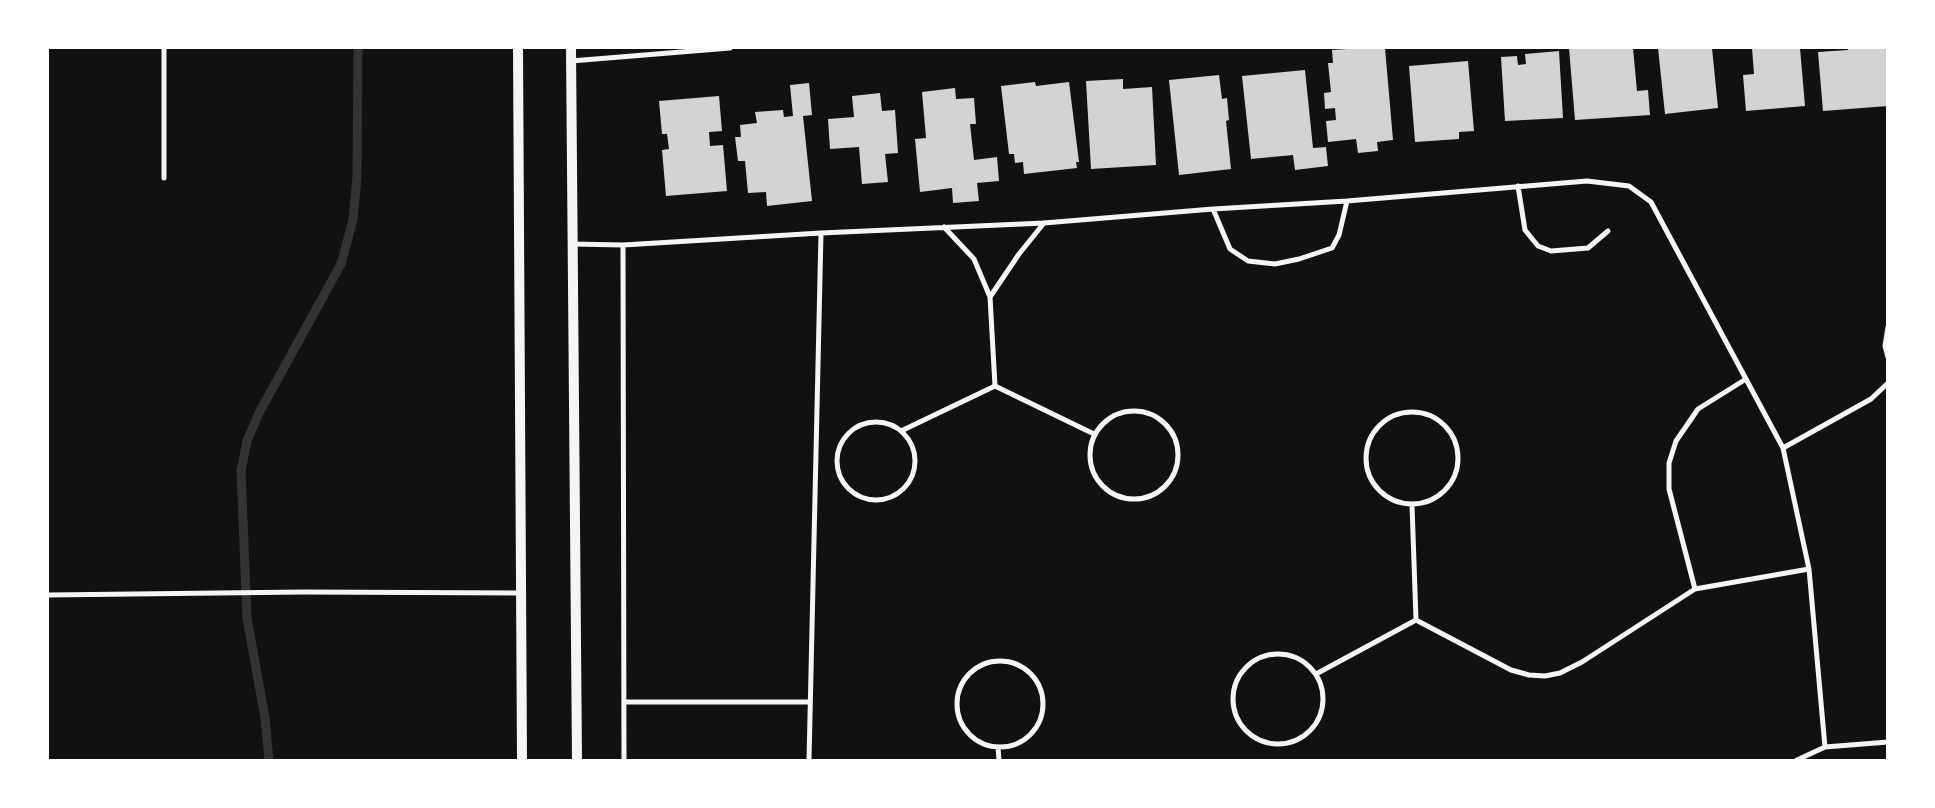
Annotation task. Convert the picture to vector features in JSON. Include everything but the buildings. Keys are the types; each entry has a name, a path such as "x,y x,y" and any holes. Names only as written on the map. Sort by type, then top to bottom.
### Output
{"main road":[{"path":"518,48 522,760"},
{"path":"571,48 577,760"}],"street":[{"path":"164,48 164,178"},
{"path":"571,61 730,48"},
{"path":"572,244 623,245 821,233 1044,223 1214,209 1347,201 1587,180 1628,186 1652,202 1783,448 1809,569 1825,747"},
{"path":"1518,186 1524,230 1538,246 1551,251 1588,248 1608,231"},
{"path":"1214,209 1230,249 1248,261 1275,264 1332,248 1340,235 1347,201"},
{"path":"990,298 1019,254 1044,223"},
{"path":"944,227 974,259 990,298 995,386"},
{"path":"809,760 821,233"},
{"path":"623,245 624,760"},
{"path":"1888,327 1885,346 1888,357"},
{"path":"1695,589 1669,489 1669,463 1676,441 1698,409 1746,380"},
{"path":"1783,448 1871,399 1888,383"},
{"path":"901,431 995,386"},
{"path":"995,386 1094,434"},
{"path":"1128,410 1156,416 1167,426 1175,438 1178,451 1177,466 1171,479 1160,490 1147,497 1132,499 1117,496 1104,489 1095,477 1089,463 1089,448 1094,434 1103,423 1115,414 1128,410"},
{"path":"1414,412 1430,416 1443,424 1453,437 1458,452 1457,467 1451,482 1441,494 1427,502 1412,505 1397,502 1384,496 1374,485 1367,472 1365,458 1368,443 1375,430 1385,420 1398,414 1414,412"},
{"path":"879,422 891,425 901,431 910,442 915,454 914,468 910,481 889,498 875,500 862,497 850,491 842,481 837,470 838,452 846,435 866,423 879,422"},
{"path":"1412,505 1416,620"},
{"path":"1416,620 1511,670 1529,676 1544,676 1560,672 1582,662 1695,589 1809,569"},
{"path":"48,596 303,592 521,593"},
{"path":"1316,674 1416,620"},
{"path":"1276,653 1292,656 1306,663 1316,674 1322,688 1323,702 1320,716 1313,728 1302,738 1288,743 1274,744 1260,741 1248,733 1238,721 1232,706 1232,691 1238,676 1248,664 1261,656 1276,653"},
{"path":"1004,661 1018,665 1030,673 1039,685 1042,699 1042,714 1036,727 1026,738 1013,745 998,747 984,744 973,738 963,728 958,716 956,702 959,689 966,677 976,668 989,662 1004,661"},
{"path":"624,702 809,702"},
{"path":"1797,760 1825,747 1888,742"},
{"path":"998,747 999,760"}],"waterway":[{"path":"269,760 265,718 247,618 241,471 247,441 259,413 341,264 353,220 357,176 358,48"}]}
